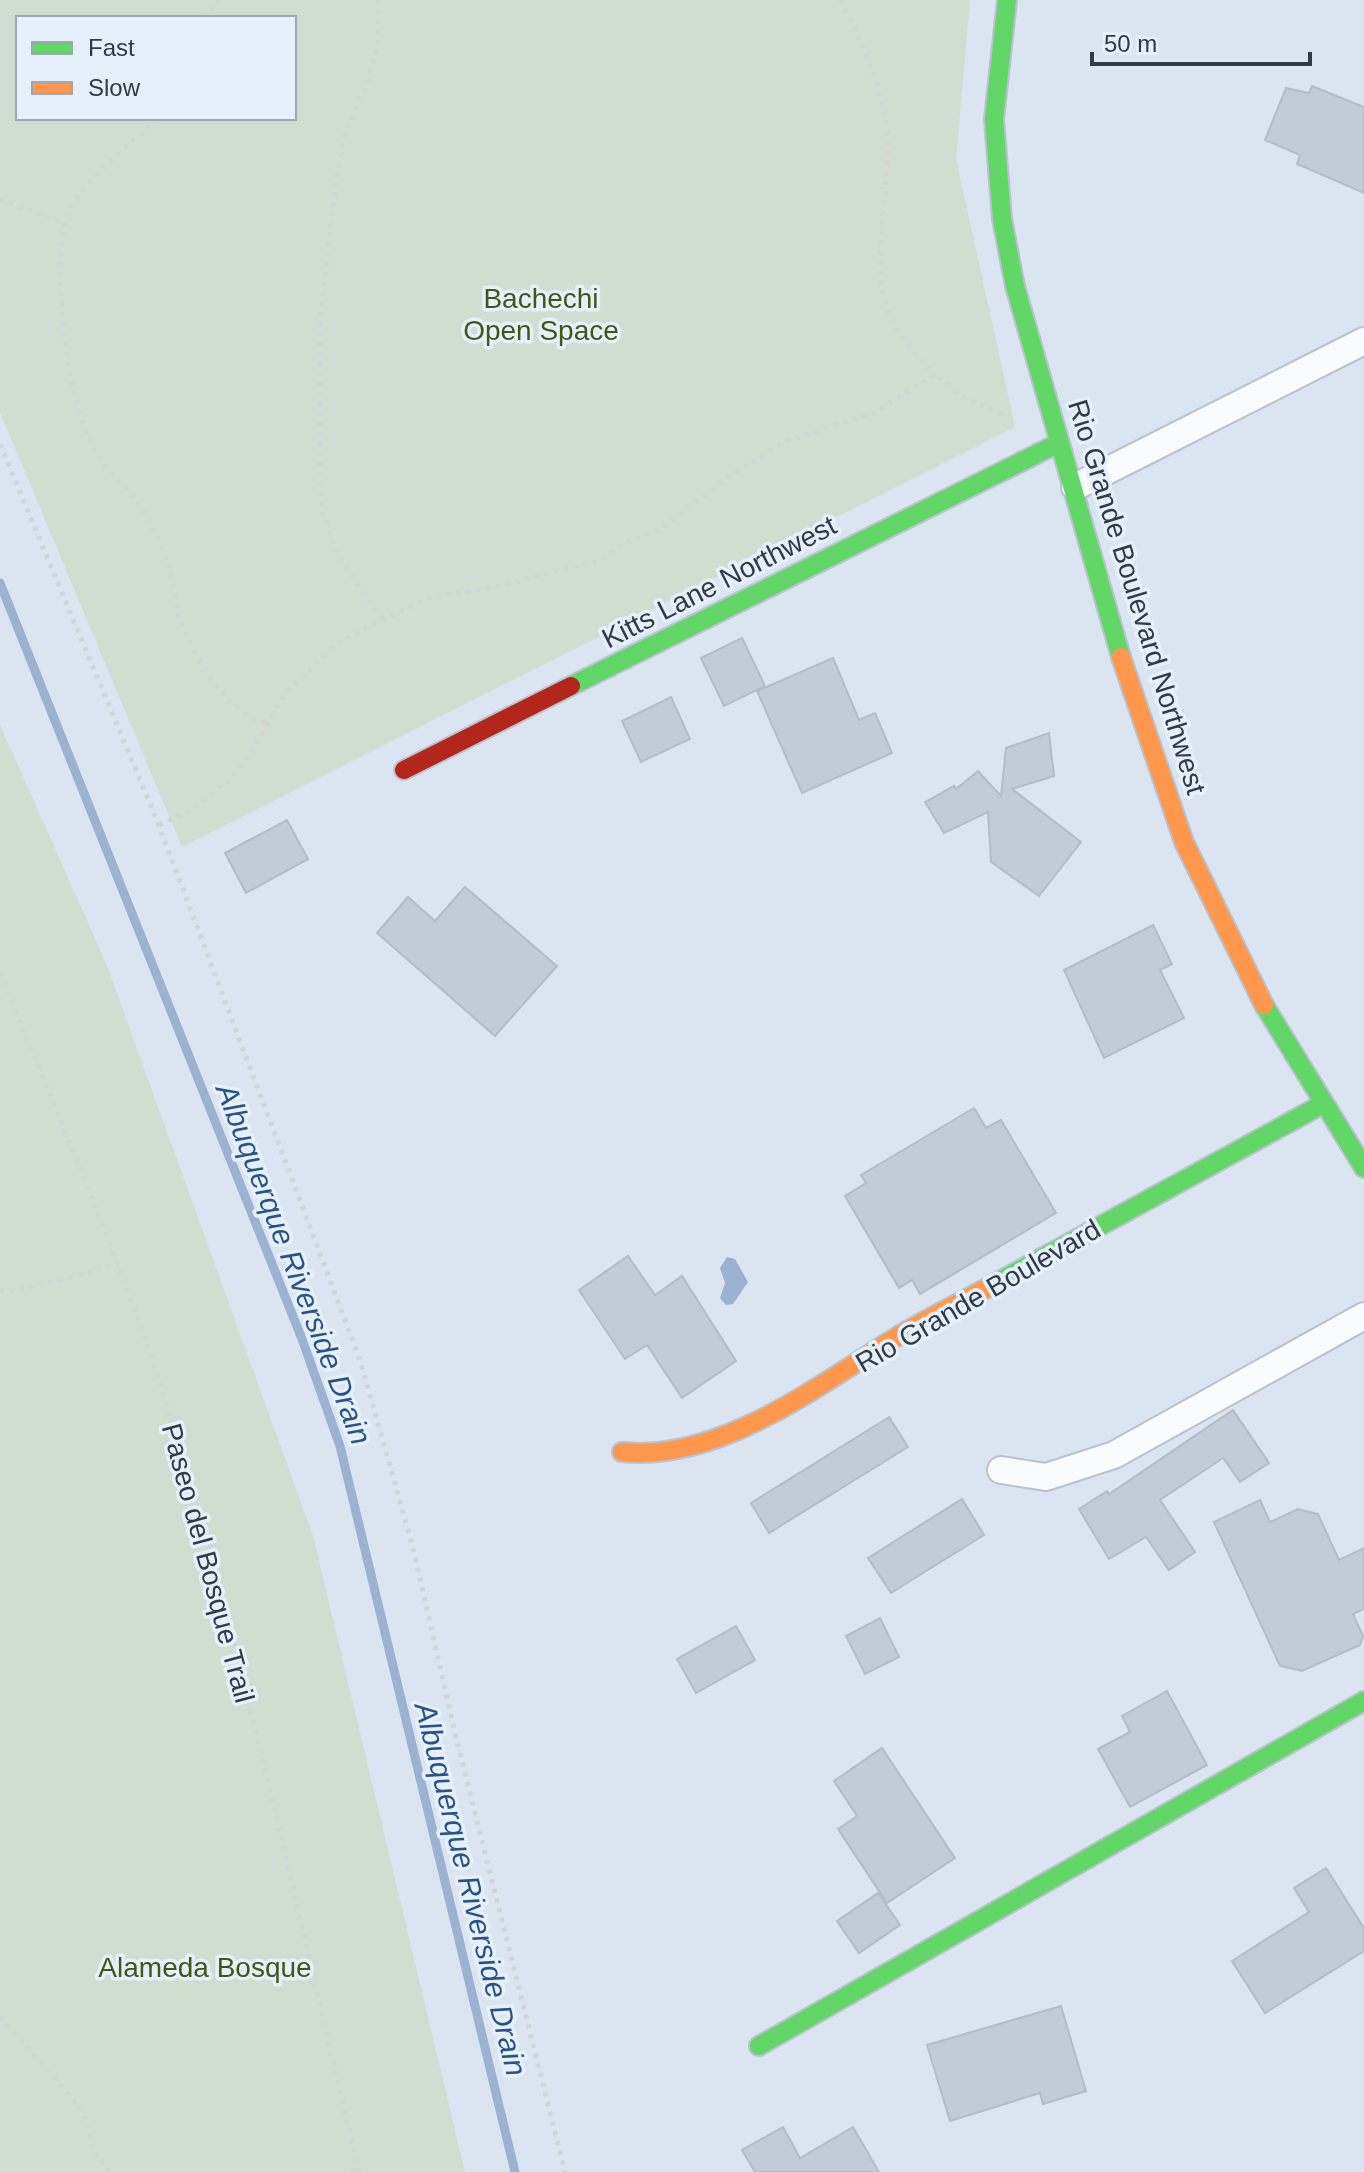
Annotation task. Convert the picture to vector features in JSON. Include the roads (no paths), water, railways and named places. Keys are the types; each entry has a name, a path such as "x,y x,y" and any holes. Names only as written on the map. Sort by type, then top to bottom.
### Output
{"street":[{"name":"Rio Grande Boulevard Northwest","path":"1007,0 994,119 1002,219 1015,286 1059,443 1075,487 1107,615 1184,842 1257,994 1323,1104 1355,1134 1364,1168"},
{"path":"1075,487 1364,341"},
{"name":"Kitts Lane Northwest","path":"404,770 1059,443"},
{"name":"Rio Grande Boulevard","path":"622,1452 650,1455 687,1449 757,1420 819,1388 897,1337 1323,1104"},
{"path":"1001,1470 1046,1477 1114,1455 1364,1316"},
{"path":"759,2046 1364,1701"}],"water":[{"path":"727,1257 735,1259 748,1282 733,1304 726,1305 720,1298 725,1283 720,1268"}],"waterway":[{"name":"Albuquerque Riverside Drain","path":"0,583 302,1339 340,1446 515,2172"}],"park label":[{"name":"Bachechi Open Space","path":"541,314"},
{"name":"Alameda Bosque","path":"205,1967"}]}
